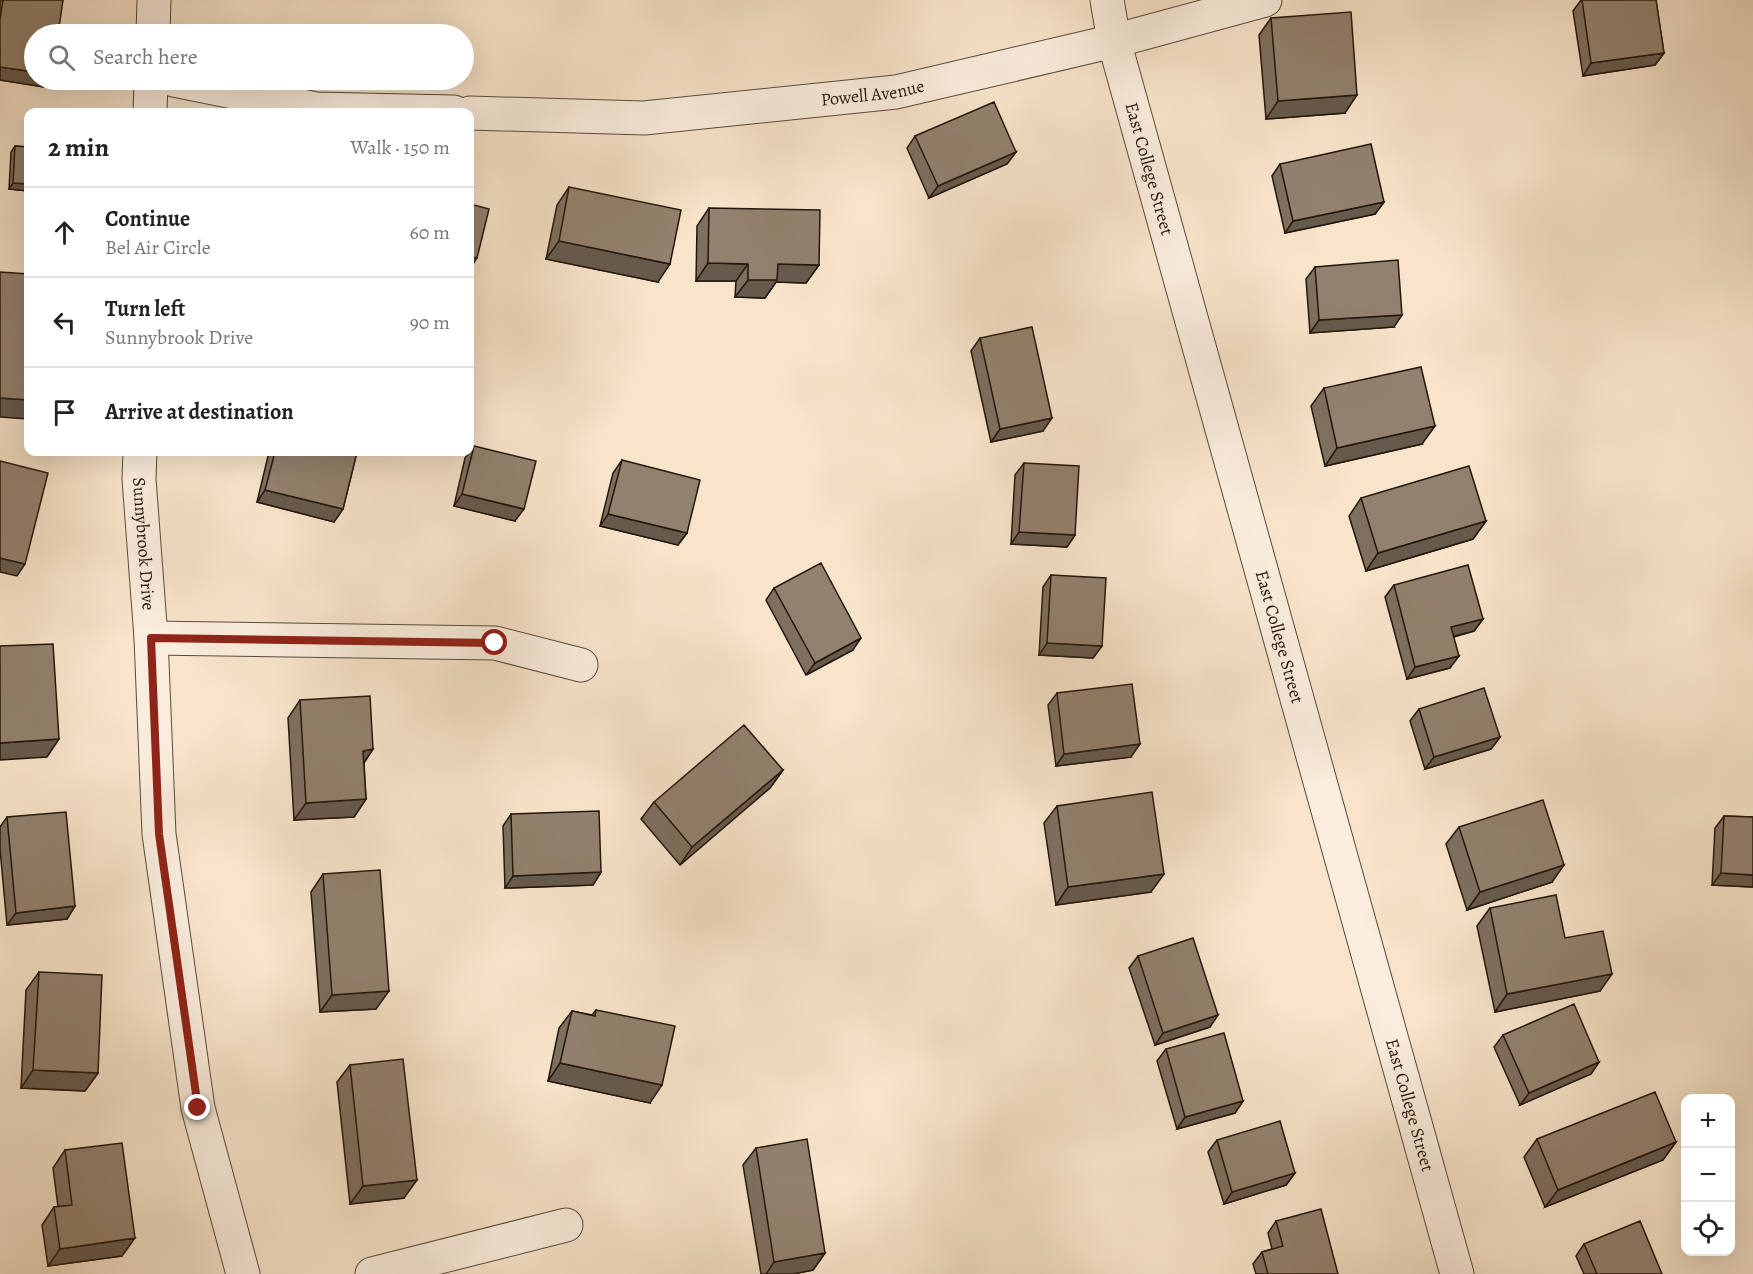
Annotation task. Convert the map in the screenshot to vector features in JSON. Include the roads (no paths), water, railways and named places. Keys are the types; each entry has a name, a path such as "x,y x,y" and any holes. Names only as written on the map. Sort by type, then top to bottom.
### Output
{"street":[{"path":"153,24 154,0"},
{"name":"East College Street","path":"1107,0 1114,41 1457,1274"},
{"name":"Powell Avenue","path":"474,113 644,118 896,92 1114,41 1265,0"},
{"path":"150,108 151,90"},
{"path":"223,90 311,108"},
{"name":"Sunnybrook Drive","path":"140,456 139,479 151,638 159,834 198,1108 243,1274"},
{"path":"151,638 495,643 581,665"},
{"path":"372,1274 566,1225"}]}
